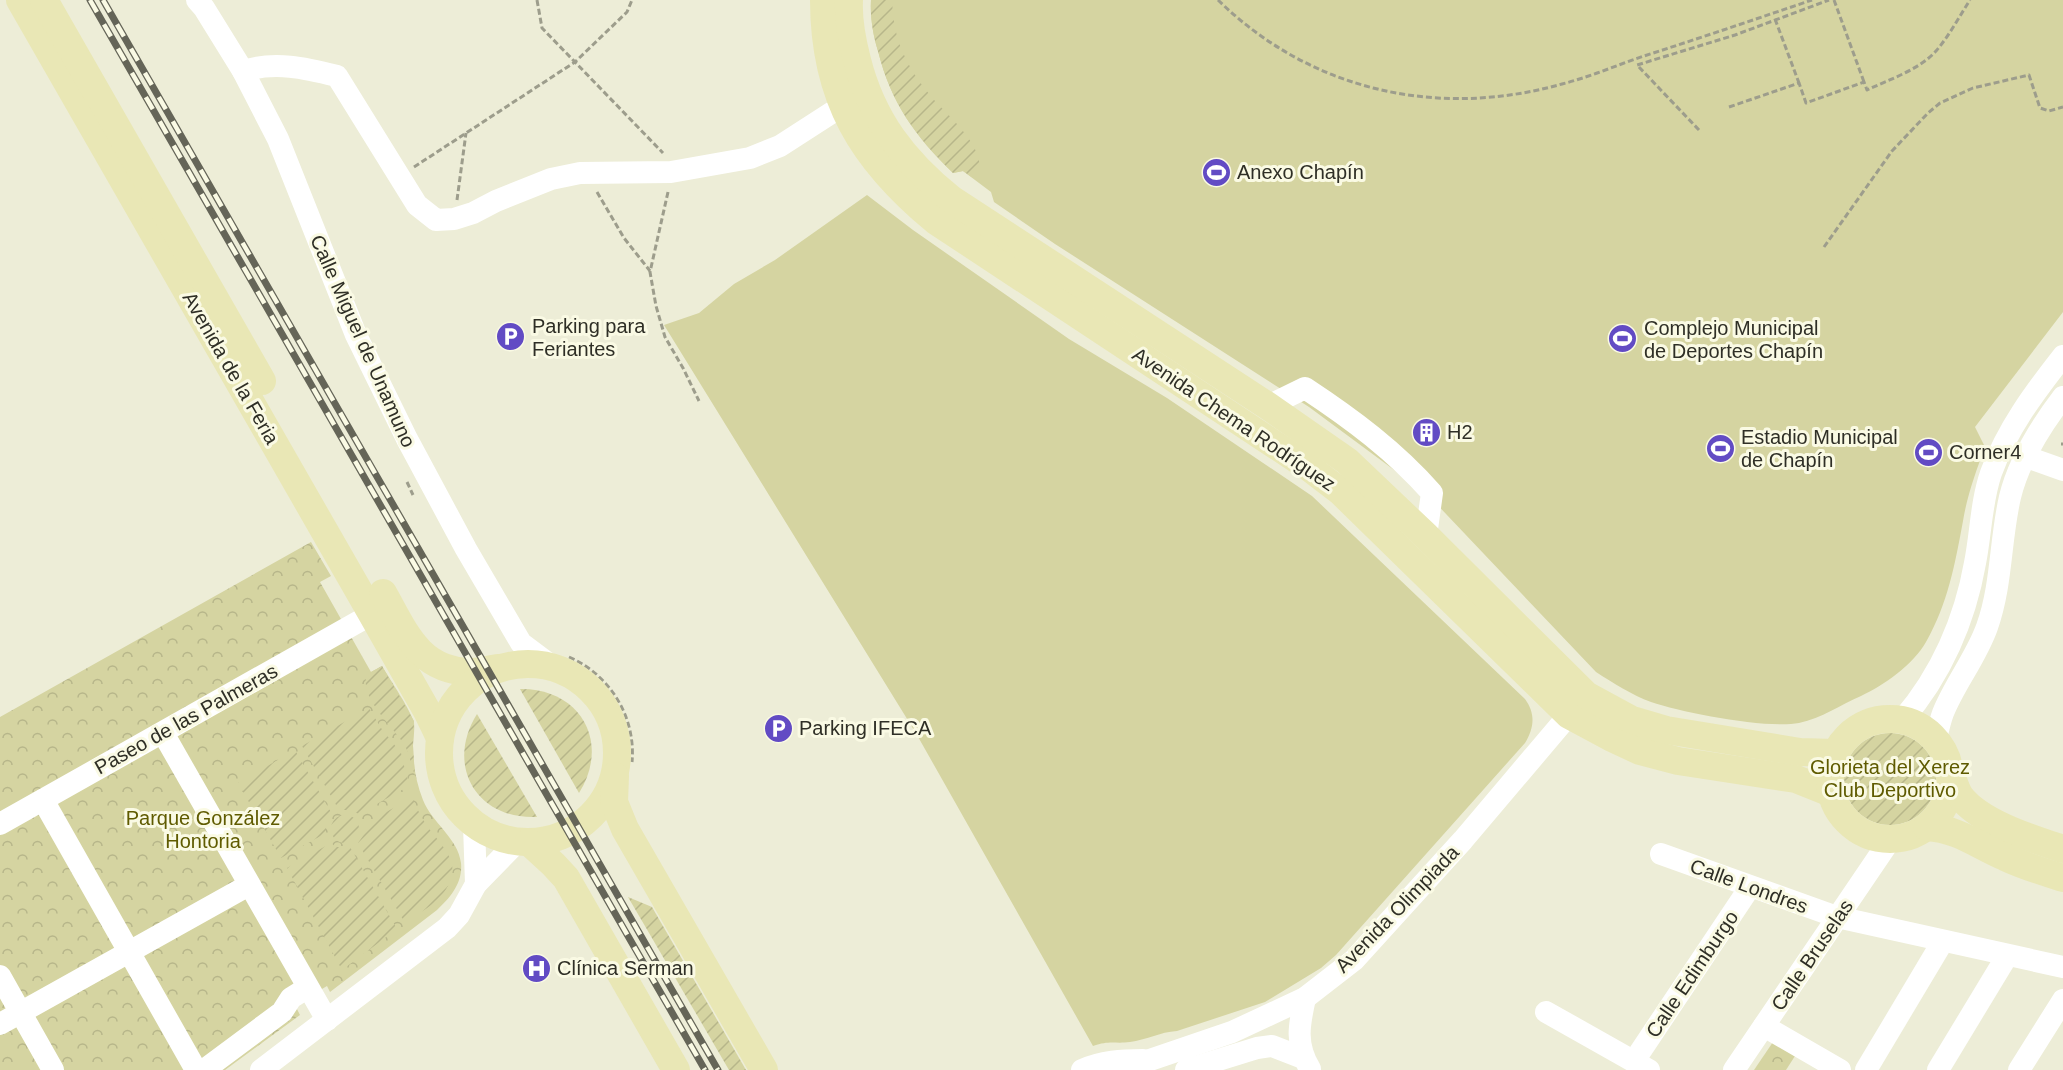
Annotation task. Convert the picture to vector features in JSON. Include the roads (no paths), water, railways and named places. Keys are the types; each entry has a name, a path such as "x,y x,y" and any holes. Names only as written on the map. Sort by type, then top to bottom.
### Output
{"main road":[{"name":"Avenida de la Feria","path":"20,0 372,614 440,738"},
{"name":"Avenida de la Feria","path":"44,0 414,647 429,660 448,668 470,672 499,668"},
{"name":"Avenida Chema Rodríguez","path":"824,0 824,21 829,58 842,106 858,136 879,166 905,196 936,221 1307,465 1341,492 1610,737 1640,751 1678,761 1796,779 1831,793"},
{"name":"Avenida Chema Rodríguez","path":"849,0 852,42 862,83 880,120 902,152 927,179 951,200 1268,406 1347,461 1426,536 1577,705 1666,730 1800,752 1835,753"},
{"path":"615,769 606,796 589,818 566,834 538,842 523,842 495,837 474,825 457,808 445,787 439,763 440,738 447,716 460,695 477,679 499,668 525,664 553,667 570,674 585,685 608,714 614,732 617,751 614,802 625,829 764,1070"},
{"path":"1951,775 1949,795 1940,813 1927,827 1909,836 1890,840 1870,836 1853,826 1839,812 1831,793 1830,773 1835,753 1847,736 1863,724 1883,718 1903,719 1921,726 1936,739 1947,756 1951,775 1960,796 1973,810 2017,833 2063,849"},
{"path":"1927,827 1944,828 1959,833 2006,858 2063,878"},
{"path":"523,842 553,864 566,878 676,1070"}],"street":[{"name":"Calle Miguel de Unamuno","path":"197,0 243,71 278,139 356,335 406,439 520,643 553,667"},
{"path":"243,71 260,66 302,67 337,76 417,205 436,220 454,219 551,178 580,173 676,171 750,158 788,141 842,106"},
{"path":"1903,719 1919,700 1953,640 1965,609 1976,562 1990,475 2010,430 2035,392 2063,356"},
{"path":"1268,406 1305,388 1368,431 1408,466 1432,493 1426,536"},
{"path":"1936,739 1943,712 1974,657 1993,611 2010,498 2024,456 2041,427 2063,397"},
{"path":"2010,430 2024,456"},
{"path":"2024,456 2060,461"},
{"name":"Paseo de las Palmeras","path":"0,824 372,614"},
{"name":"Avenida Olimpiada","path":"1126,1070 1150,1059 1232,1032 1305,998 1354,960 1463,840 1577,705"},
{"path":"163,733 327,1020"},
{"path":"43,800 195,1070"},
{"path":"474,825 476,884"},
{"name":"Calle Bruselas","path":"1734,1070 1890,840"},
{"path":"261,1070 447,928 459,915 476,884 523,842"},
{"name":"Calle Londres","path":"1661,854 1838,917 2063,968"},
{"path":"0,1024 249,885"},
{"name":"Calle Edimburgo","path":"1642,1066 1750,887"},
{"path":"1866,1070 1943,941"},
{"path":"1938,1070 2007,956"},
{"path":"0,976 53,1070"},
{"path":"204,1070 282,1012 291,998 308,988"},
{"path":"1305,998 1298,1030 1307,1064"},
{"path":"2027,1067 2063,1000"},
{"path":"1546,1012 1642,1066"},
{"path":"1764,1026 1833,1068"},
{"path":"1172,1070 1232,1032"},
{"path":"1186,1070 1257,1048 1272,1046 1307,1064"},
{"path":"1082,1070 1092,1065 1116,1060 1150,1059"}],"railway":[{"path":"90,0 705,1070"},
{"path":"103,0 718,1070"}],"place":[{"name":"Anexo Chapín","path":"1216,172"},
{"name":"Parking para Feriantes","path":"511,337"},
{"name":"Complejo Municipal de Deportes Chapín","path":"1623,339"},
{"name":"H2","path":"1426,432"},
{"name":"Estadio Municipal de Chapín","path":"1720,449"},
{"name":"Corner4","path":"1928,452"},
{"name":"Parking IFECA","path":"778,728"},
{"name":"Clínica Serman","path":"536,968"}],"park label":[{"name":"Glorieta del Xerez Club Deportivo","path":"1890,778"},
{"name":"Parque González Hontoria","path":"203,830"}]}
